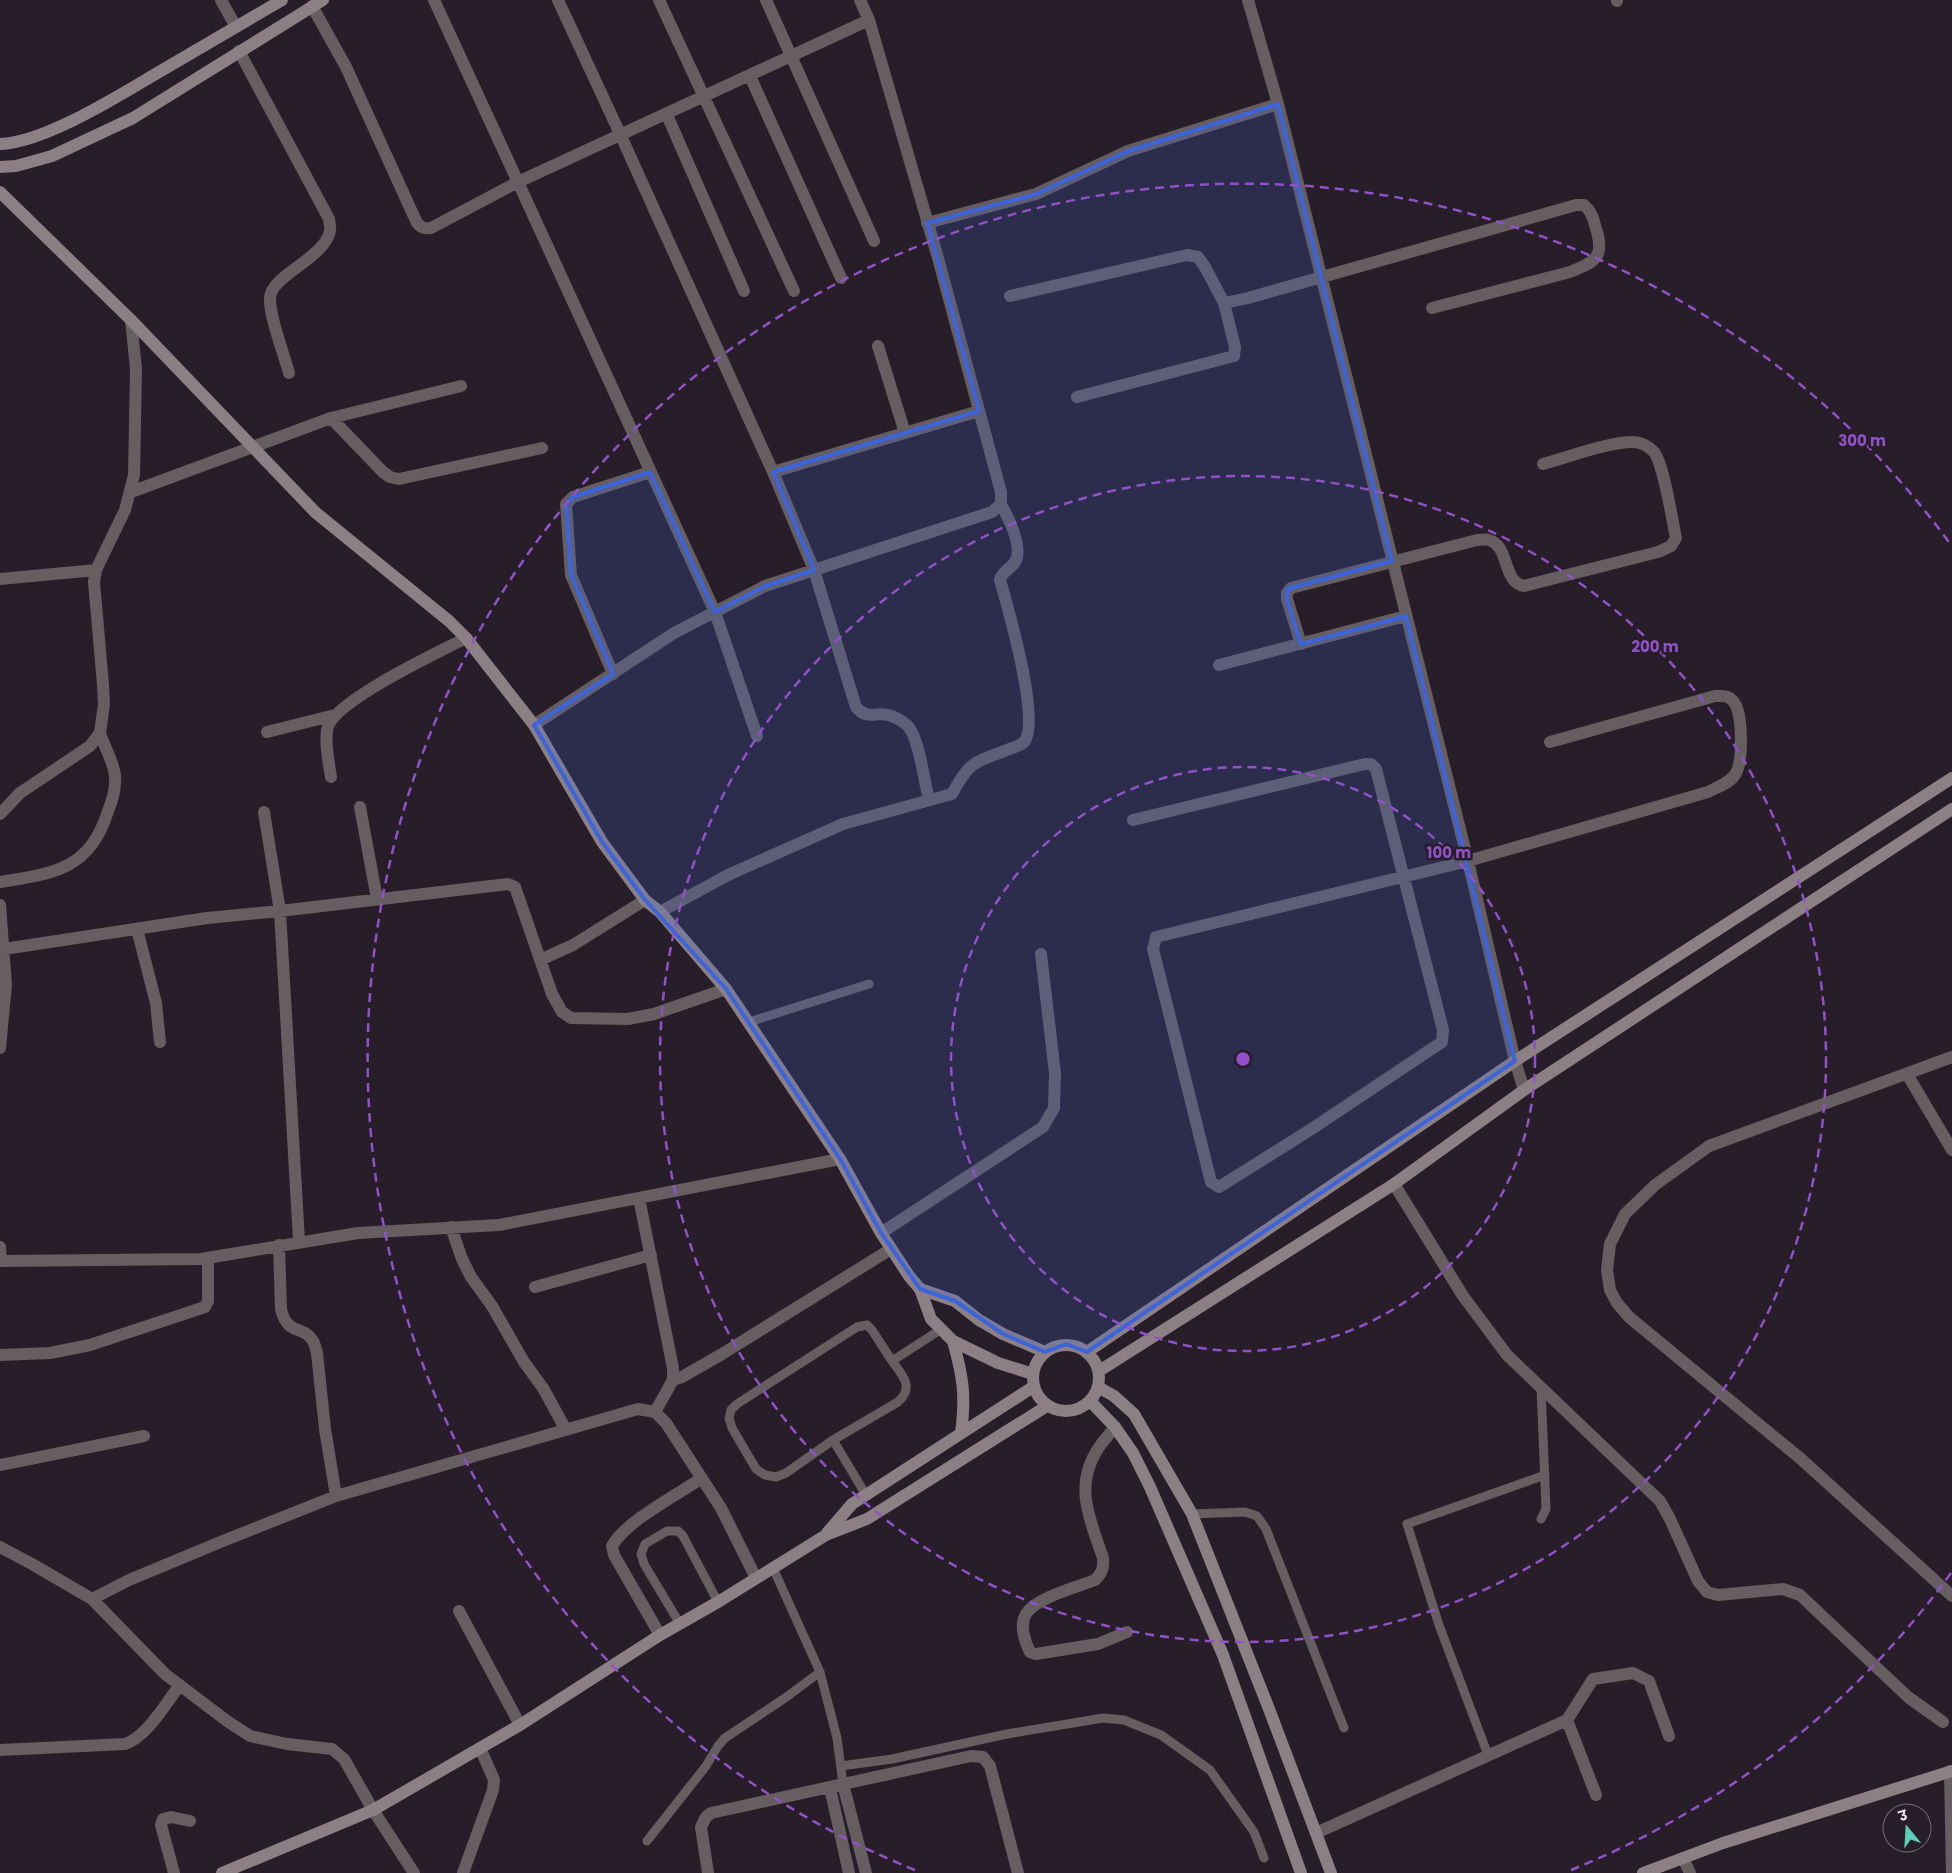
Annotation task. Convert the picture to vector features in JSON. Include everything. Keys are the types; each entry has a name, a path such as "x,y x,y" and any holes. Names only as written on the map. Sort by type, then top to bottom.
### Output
{"main road":[{"path":"0,144 14,144 62,125 110,101 282,0"},
{"path":"0,167 16,166 43,158 85,142 133,118 318,3"},
{"path":"3,199 131,320 315,512 449,620 466,638 534,725 602,842 645,900 660,912 726,989 840,1159 881,1233 920,1289 931,1319 953,1341 1033,1380"},
{"path":"1087,1352 1515,1061 1952,778"},
{"path":"1099,1371 1394,1184 1524,1090 1952,809"},
{"path":"920,1289 955,1301 979,1320 1003,1334 1045,1352"},
{"path":"953,1341 962,1374 965,1396 961,1433"},
{"path":"1066,1344 1077,1346 1095,1360 1099,1371 1098,1387 1090,1401 1081,1408 1070,1411 1058,1410 1047,1406 1041,1401 1033,1380 1036,1361 1045,1352 1055,1346 1066,1344"},
{"path":"826,1535 852,1504 961,1433 1033,1380"},
{"path":"1098,1387 1114,1396 1134,1414 1192,1514 1270,1709 1331,1873"},
{"path":"1090,1401 1115,1427 1133,1453 1150,1487 1224,1655 1301,1873"},
{"path":"222,1873 373,1810 520,1725 660,1635 718,1602 826,1535 866,1519 1047,1406"},
{"path":"1642,1873 1723,1843 1951,1771"}],"street":[{"path":"221,0 236,27"},
{"path":"434,0 715,612 757,736"},
{"path":"558,0 622,136 773,472 814,570 856,707 861,713 871,715 887,714 909,727 914,737 929,800"},
{"path":"659,0 706,97 794,291"},
{"path":"766,0 874,241"},
{"path":"660,912 728,875 843,824 952,794 963,773 972,764 1018,746 1025,741 1028,733 1030,714 1026,685 1000,580 1002,574 1015,562 1018,552 1012,524 1001,504 1001,492 927,223 869,20 860,0"},
{"path":"1248,0 1278,104 1322,277 1468,860 1515,1061 1524,1090"},
{"path":"318,3 417,223 424,229 431,228 518,182 622,136 869,20"},
{"path":"239,51 329,219 330,230 320,249 273,288 270,298 289,373"},
{"path":"750,76 841,278"},
{"path":"927,223 1036,194 1128,151 1278,104"},
{"path":"667,115 744,291"},
{"path":"1224,303 1248,298 1576,205 1584,205 1590,210 1601,242 1599,255 1587,265 1570,272 1432,308"},
{"path":"1010,296 1187,255 1198,257 1205,267 1224,303 1235,347 1234,356 1077,397"},
{"path":"0,882 41,876 64,868 88,852 104,825 115,792 115,775 100,733 104,704 94,582 96,570 125,510 134,475 136,369 131,320"},
{"path":"878,346 905,433"},
{"path":"131,492 331,418 461,386"},
{"path":"773,472 979,411"},
{"path":"331,418 383,472 390,477 399,479 542,448"},
{"path":"1300,644 1288,599 1288,593 1291,588 1392,560 1477,540 1490,540 1498,545 1513,580 1517,585 1524,586 1658,552 1671,546 1676,538 1662,475 1654,453 1646,446 1635,442 1619,444 1543,464"},
{"path":"613,674 571,575 566,504 573,497 650,472"},
{"path":"534,725 674,633 765,586 992,512 1001,504"},
{"path":"0,578 96,570"},
{"path":"1219,665 1406,616"},
{"path":"331,778 327,731 329,724 335,716 361,696 400,672 466,638"},
{"path":"1133,820 1370,764 1376,769 1403,876 1443,1030 1442,1042 1310,1130 1219,1187 1211,1182 1157,967 1153,948 1156,937 1403,876 1468,860 1708,792 1727,782 1736,772 1740,748 1740,714 1734,702 1726,696 1715,696 1550,742"},
{"path":"267,732 335,716"},
{"path":"0,814 20,793 90,746 100,733"},
{"path":"360,807 377,899"},
{"path":"264,812 280,911 299,1241"},
{"path":"4,949 207,918 508,884 514,887 552,994 562,1012 571,1018 628,1019 654,1014 726,989"},
{"path":"540,960 573,944 645,900"},
{"path":"0,905 6,985 0,1048"},
{"path":"137,929 156,1003 160,1042"},
{"path":"881,1233 1043,1127 1054,1108 1055,1073 1041,954"},
{"path":"1952,1057 1709,1146 1655,1185 1625,1214 1610,1244 1606,1270 1610,1290 1617,1304 1629,1317 1801,1459 1952,1596"},
{"path":"1907,1074 1952,1150"},
{"path":"0,1247 1,1261 89,1262 208,1258 299,1241 358,1233 499,1226 840,1159"},
{"path":"1394,1184 1463,1296 1507,1356 1660,1501 1698,1581 1707,1592 1718,1595 1783,1589 1800,1595 1908,1697 1942,1722"},
{"path":"639,1198 673,1368 673,1380 655,1412"},
{"path":"451,1227 462,1259 471,1277 492,1306 524,1362 543,1388 566,1430"},
{"path":"279,1246 283,1318 290,1327 307,1335 314,1342 317,1353 325,1429 336,1496"},
{"path":"673,1380 682,1377 722,1354 891,1249"},
{"path":"535,1287 651,1255"},
{"path":"0,1355 50,1353 90,1345 206,1307 208,1301 208,1258"},
{"path":"92,1599 130,1580 336,1496 638,1409 655,1412 666,1423 721,1508 756,1578"},
{"path":"1115,1427 1096,1452 1089,1467 1085,1486 1084,1500 1103,1558 1104,1567 1095,1580 1034,1606 1025,1615 1023,1625 1026,1644 1030,1652 1036,1654 1098,1644 1127,1632"},
{"path":"0,1465 144,1436"},
{"path":"660,1635 614,1555 612,1546 617,1537 635,1522 702,1478"},
{"path":"0,1548 32,1564 92,1599 165,1674 250,1736 287,1744 332,1749 344,1759 373,1810 414,1873"},
{"path":"459,1611 520,1725"},
{"path":"1316,1833 1567,1720 1593,1679 1633,1674 1648,1681 1669,1736"},
{"path":"0,1750 125,1744 133,1742 144,1732 180,1685"},
{"path":"1567,1720 1596,1795"},
{"path":"463,1873 494,1780 480,1748"},
{"path":"708,1873 702,1827 706,1817 711,1813 971,1756 983,1758 990,1766 1018,1873"},
{"path":"1951,1771 1952,1873"},
{"path":"844,1784 866,1873"},
{"path":"830,1788 850,1873"},
{"path":"174,1873 161,1826 163,1819 171,1816 190,1821"},
{"path":"1683,1858 1690,1873"}],"lane":[{"path":"748,1022 869,984"},
{"path":"867,1326 872,1330 892,1361 907,1387 905,1396 898,1402 833,1440 786,1473 776,1477 765,1475 756,1469 732,1428 729,1418 731,1410 737,1404 857,1327 867,1326"},
{"path":"892,1361 940,1330"},
{"path":"1541,1387 1546,1509 1541,1519"},
{"path":"833,1440 866,1495"},
{"path":"1488,1755 1438,1626 1407,1524 1545,1475"},
{"path":"1192,1514 1245,1512 1257,1516 1266,1529 1344,1728"},
{"path":"680,1624 644,1564 641,1554 645,1544 667,1531 678,1531 684,1536 718,1602"},
{"path":"772,1568 820,1672 837,1738 844,1784"},
{"path":"647,1841 706,1766 725,1738 786,1698 820,1672"},
{"path":"841,1766 892,1759 1007,1734 1103,1718 1124,1720 1161,1735 1210,1770 1254,1832 1264,1858"}],"highlighted area":[{"path":"1278,104 1392,561 1288,589 1287,599 1301,644 1406,616 1515,1061 1087,1352 1066,1344 1045,1352 1003,1334 955,1301 920,1289 881,1233 840,1159 726,989 645,900 602,842 534,725 613,674 571,575 566,504 573,497 650,472 715,612 765,586 814,570 773,472 979,411 927,223 1036,194 1128,151"}]}
